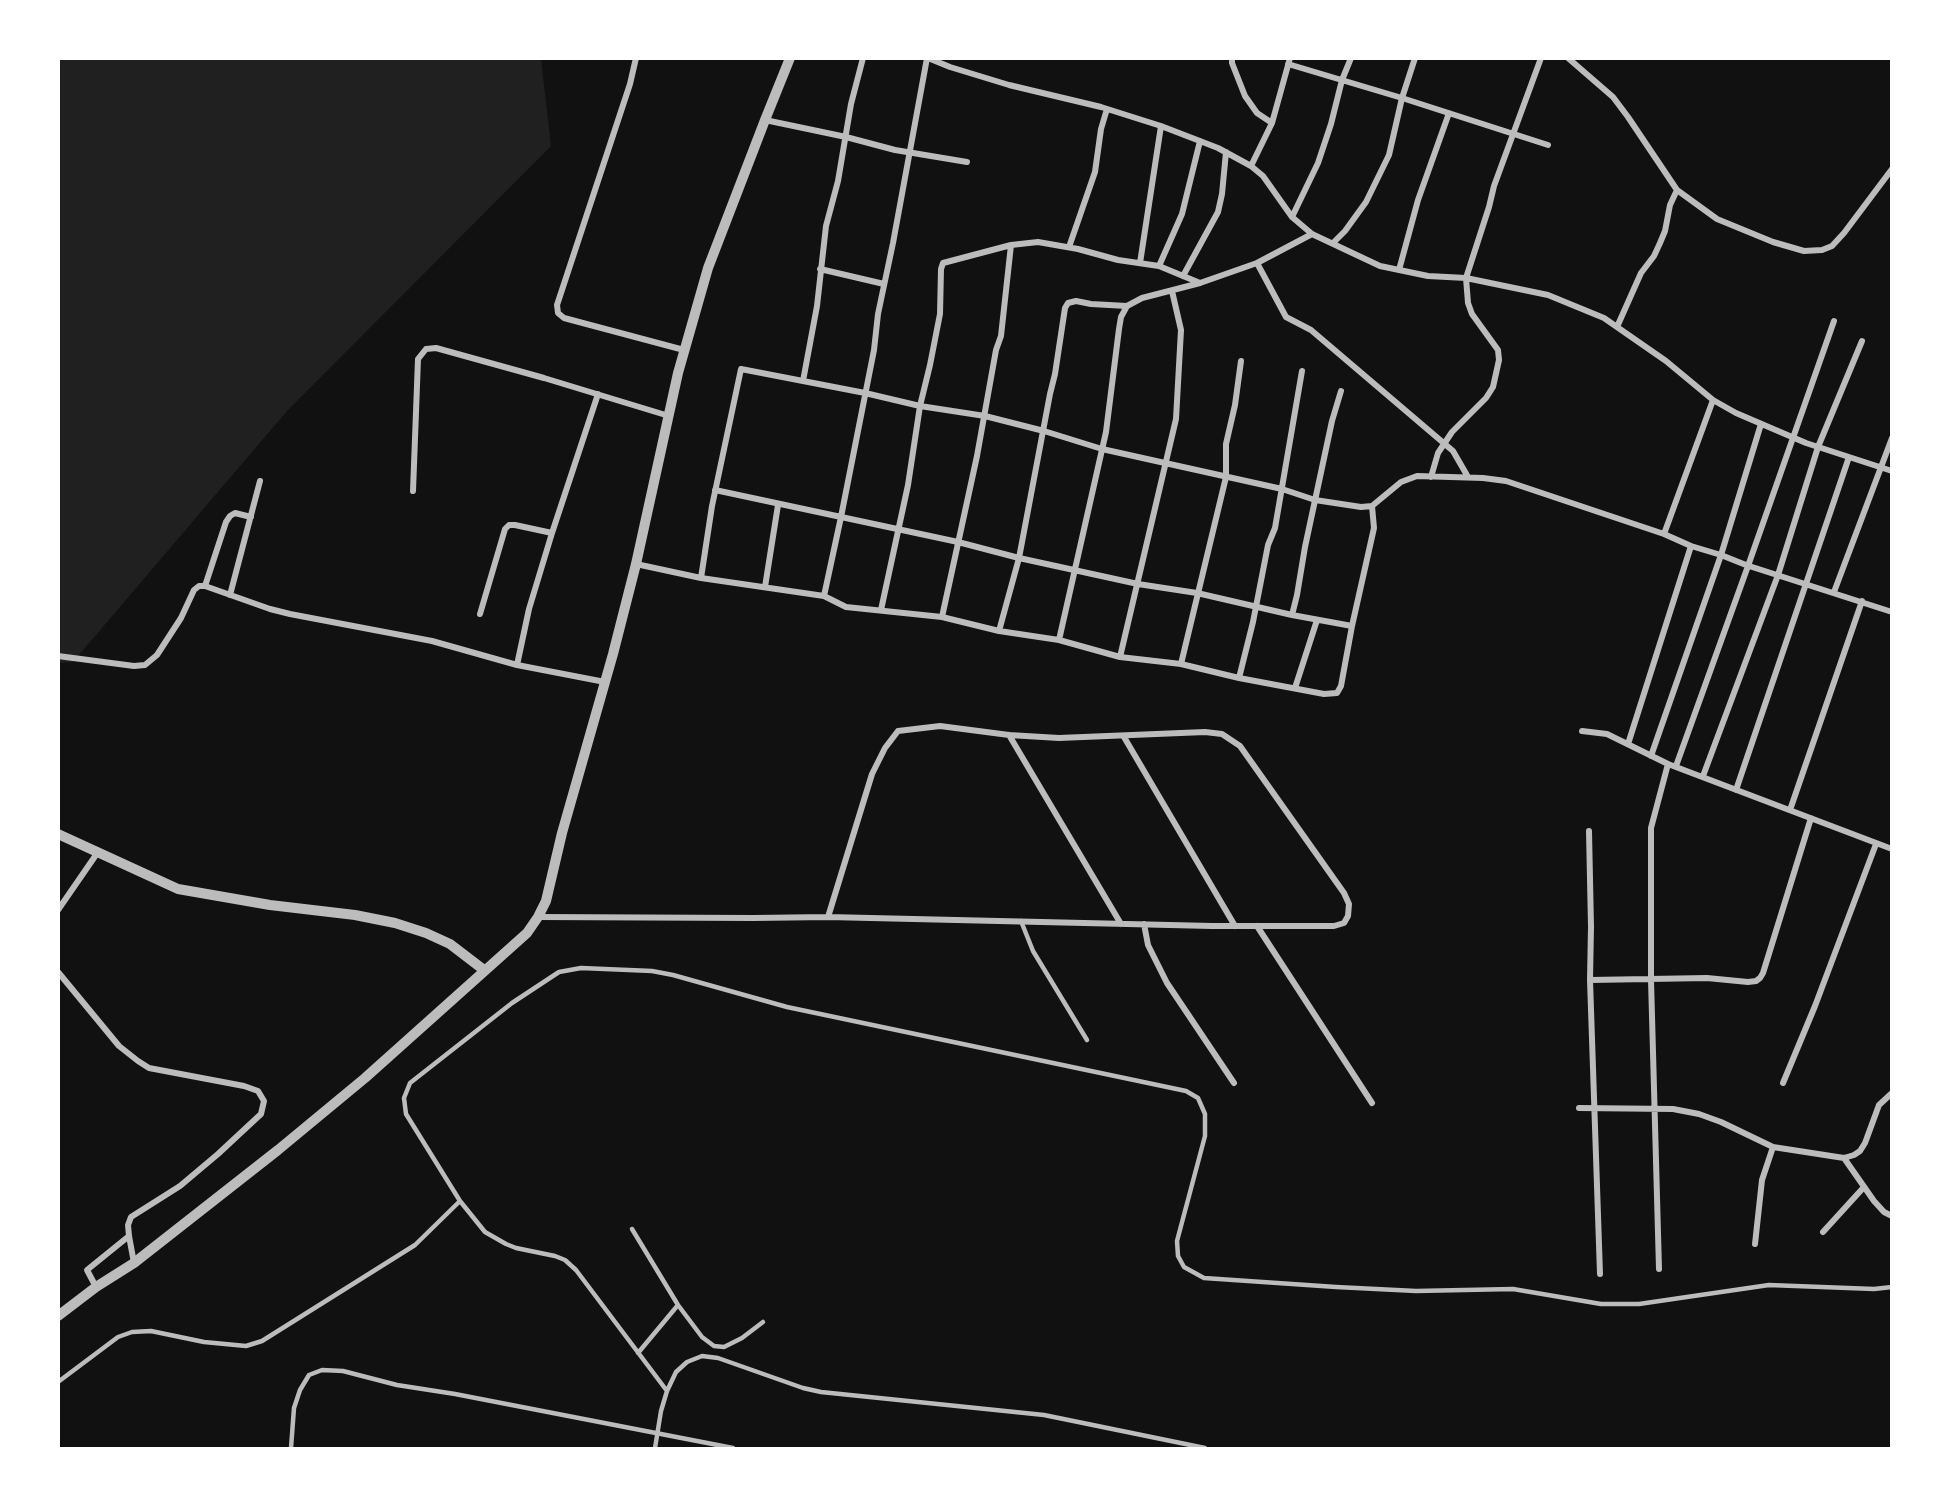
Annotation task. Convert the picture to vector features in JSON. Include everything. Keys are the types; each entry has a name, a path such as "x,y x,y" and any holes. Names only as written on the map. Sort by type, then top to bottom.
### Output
{"street":[{"path":"636,58 630,84 557,305 558,314 564,318 684,350"},
{"path":"58,1316 96,1287 134,1263 365,1078 527,933 538,917 546,901 562,833 636,564 684,350 708,268 790,58"},
{"path":"803,381 817,306 826,226 838,181 851,104 863,58"},
{"path":"824,596 874,350 878,314 911,152 927,58 1009,85 1107,109 1161,126 1226,152 1251,166 1263,176 1292,217 1312,234 1380,266 1428,276 1466,278 1548,295 1604,318 1666,361 1713,400 1736,413 1818,447 1892,471"},
{"path":"1224,58 1232,61 1252,108 1272,123"},
{"path":"1292,217 1318,162 1331,124 1342,80 1351,58"},
{"path":"1333,243 1359,212 1389,155 1402,98 1415,58"},
{"path":"1431,477 1438,453 1452,432 1486,398 1493,387 1499,360 1498,350 1468,303 1466,278 1494,186 1541,58"},
{"path":"1568,58 1613,97 1677,190 1717,219 1773,242 1803,251 1822,250 1832,246 1892,169"},
{"path":"1251,166 1272,123 1289,61 1548,145"},
{"path":"1069,247 1095,172 1107,109"},
{"path":"1398,270 1418,200 1449,113"},
{"path":"765,120 967,162"},
{"path":"1140,264 1161,126"},
{"path":"1159,266 1182,214 1200,141"},
{"path":"1183,276 1218,212 1226,152"},
{"path":"1617,327 1641,273 1654,256 1660,243 1670,205 1677,190"},
{"path":"999,631 1018,558 1055,374 1062,321 1068,303 1076,301 1127,306 1142,298 1200,283 1257,263 1312,234"},
{"path":"881,610 908,485 920,406 940,314 943,263 1011,245 1038,242 1069,247 1107,258 1159,266 1200,283"},
{"path":"942,617 1001,336 1011,245"},
{"path":"1257,263 1286,317 1311,330 1453,451 1468,477"},
{"path":"820,269 884,284"},
{"path":"1119,657 1176,418 1181,330 1172,291"},
{"path":"1059,639 1106,432 1119,329 1127,306"},
{"path":"1676,766 1834,321"},
{"path":"1703,776 1778,575 1818,447 1862,341"},
{"path":"413,491 418,359 426,349 436,348 669,416"},
{"path":"1181,664 1226,477 1226,444 1235,405 1241,361"},
{"path":"701,578 715,490 741,369 920,406 985,416 1102,449 1282,489 1316,500 1361,507 1372,506 1409,478 1468,477 1506,481 1664,534 1748,566 1892,612"},
{"path":"1239,678 1257,607 1268,545 1275,528 1302,371"},
{"path":"1292,615 1332,421 1341,391"},
{"path":"517,665 529,609 598,394"},
{"path":"1664,534 1713,400"},
{"path":"1651,756 1721,555 1761,424"},
{"path":"1834,592 1892,438"},
{"path":"1736,790 1850,457"},
{"path":"230,595 260,481"},
{"path":"715,490 958,542 1018,558 1138,584 1197,593 1352,626"},
{"path":"765,587 778,505"},
{"path":"636,564 701,578 824,596 846,607 942,617 999,631 1059,639 1119,657 1181,664 1324,694 1337,693 1341,686 1374,528 1372,506"},
{"path":"205,586 230,516 235,513 251,517"},
{"path":"480,614 509,525 552,533"},
{"path":"1628,744 1691,546"},
{"path":"58,656 145,665 156,655 182,618 194,590 205,586 290,614 439,642 517,665 604,682"},
{"path":"1790,810 1862,601"},
{"path":"1294,688 1317,620"},
{"path":"538,917 828,917 1334,926 1344,923 1348,916 1349,904 1344,893 1240,746 1222,734 1205,732 1059,738 1009,735 940,726 898,731 885,748 872,774 828,917"},
{"path":"1582,731 1607,734 1668,764 1892,849"},
{"path":"1009,735 1121,924"},
{"path":"1124,737 1235,926"},
{"path":"1659,1269 1651,980 1651,828 1668,764"},
{"path":"1590,980 1720,978 1756,981 1763,973 1810,818"},
{"path":"1589,831 1590,980 1600,1274"},
{"path":"58,834 178,889 270,905 355,915 406,926 450,944 484,970"},
{"path":"1783,1083 1815,1006 1876,844"},
{"path":"58,910 98,852"},
{"path":"1144,924 1148,945 1167,983 1234,1083"},
{"path":"1257,926 1372,1103"},
{"path":"58,972 119,1046 149,1068 244,1086 258,1091 264,1101 261,1114 218,1155 180,1186 131,1217 128,1225 134,1263"},
{"path":"1579,1108 1673,1108 1699,1114 1773,1147 1844,1158 1860,1151 1879,1105 1892,1093"},
{"path":"1755,1244 1762,1180 1773,1147"},
{"path":"1844,1158 1862,1189 1884,1212 1892,1216"},
{"path":"1823,1232 1862,1189"},
{"path":"96,1287 87,1270 129,1236"}],"lane":[{"path":"1021,921 1033,951 1087,1040"},
{"path":"667,1391 576,1270 565,1260 506,1244 485,1232 460,1201 406,1114 404,1098 410,1083 512,1003 559,972 581,968 652,971 787,1007 1186,1091 1198,1098 1205,1114 1205,1136 1177,1241 1178,1256 1184,1268 1204,1278 1416,1291 1513,1289 1601,1304 1639,1304 1769,1285 1892,1287"},
{"path":"58,1382 118,1337 132,1332 151,1331 204,1342 246,1346 262,1341 416,1245 460,1201"},
{"path":"632,1229 678,1305 702,1337 714,1346 724,1347 763,1323"},
{"path":"638,1353 678,1305"},
{"path":"656,1449 661,1412 676,1372 687,1362 702,1356 718,1358 803,1388 821,1392 1044,1415 1205,1449"},
{"path":"291,1449 294,1408 300,1390 309,1375 322,1370 343,1371 397,1385 455,1394 734,1449"}],"shaded area":[{"path":"58,59 541,59 551,146 287,411 73,662 59,663"}]}
